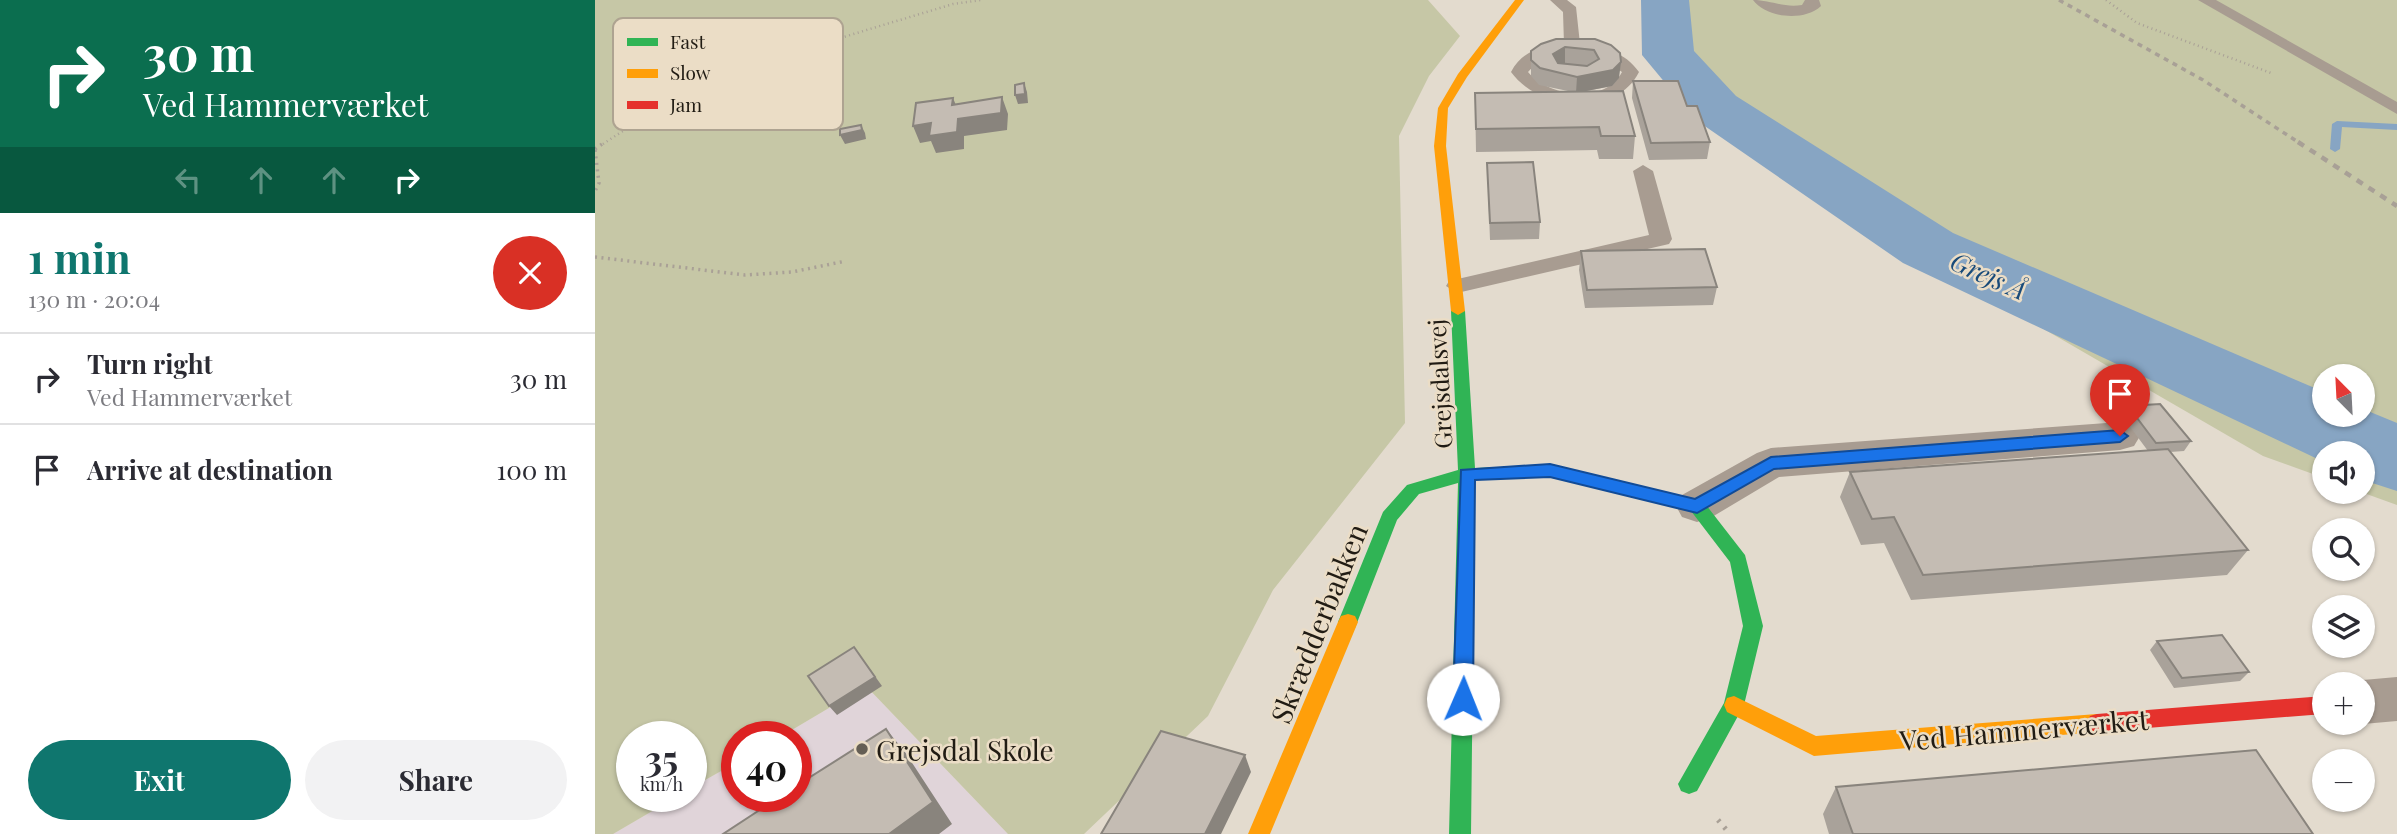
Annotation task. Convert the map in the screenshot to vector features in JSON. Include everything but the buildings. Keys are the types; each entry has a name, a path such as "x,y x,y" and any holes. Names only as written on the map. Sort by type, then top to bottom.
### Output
{"street":[{"name":"Grejsdalsvej","path":"1460,834 1467,474 1457,286 1440,146 1443,108 1462,76 1520,0"},
{"path":"1697,506 1771,463 2120,436"},
{"path":"1467,474 1550,471 1697,506 1739,560 1753,626 1734,705 1689,785"},
{"name":"Skrædderbakken","path":"1259,834 1364,584 1389,517 1413,489 1467,474"},
{"path":"2375,701 2397,699"},
{"name":"Ved Hammerværket","path":"1734,705 1814,746 2312,706"}],"lane":[{"path":"1557,0 1571,10 1572,48"},
{"path":"1760,0 1774,10 1800,11 1813,6 1812,0"},
{"path":"2205,0 2397,109"},
{"path":"1572,48 1602,52 1625,62 1631,72 1629,82 1610,93 1579,98 1537,90 1524,82 1519,72 1523,63 1534,55 1572,48"},
{"path":"1457,286 1661,239 1643,172"}],"path":[{"path":"843,38 953,4 981,0"},
{"path":"2106,0 2137,23 2273,74"},
{"path":"595,191 599,183 595,149 620,130"},
{"path":"595,257 745,275 792,272 846,261"}],"shaded area":[{"name":"Grejsdal Skole","path":"866,686 1008,834 613,834 651,812 707,812 707,779 721,771 721,812 812,812 812,721 807,721"}],"green space":[{"path":"595,0 1428,0 1460,36 1429,76 1399,136 1405,423 1273,590 1208,716 1084,834 1008,834 866,686 807,721 721,721 721,771 707,779 707,721 616,721 616,812 651,812 613,834 595,834"},
{"path":"1681,0 2397,0 2397,505 2375,497 2375,441 2312,441 2312,474 2263,456 1838,210 1711,91 1674,15"}],"waterway":[{"name":"Grejs Å","path":"1665,0 1663,3 1668,55 1716,108 1928,248 2397,459"},
{"path":"2335,149 2337,124 2397,127"}],"railway":[{"path":"2059,0 2203,80 2301,144"},
{"path":"2298,142 2397,206"}],"traffic: fast":[{"path":"1458,311 1467,474 1460,834"},
{"path":"1348,622 1389,517 1413,489 1467,474 1550,471 1697,506 1739,560 1753,626 1734,705 1689,784"}],"traffic: slow":[{"path":"1458,311 1440,146 1443,108 1462,76 1520,0"},
{"path":"1259,834 1348,622"},
{"path":"1734,705 1814,746 2097,723"}],"traffic: jam":[{"path":"2097,723 2312,706"}],"place":[{"name":"Grejsdal Skole","path":"862,749"}],"route":[{"path":"1463,699 1467,474 1550,471 1697,506 1771,463 2120,436"}]}
